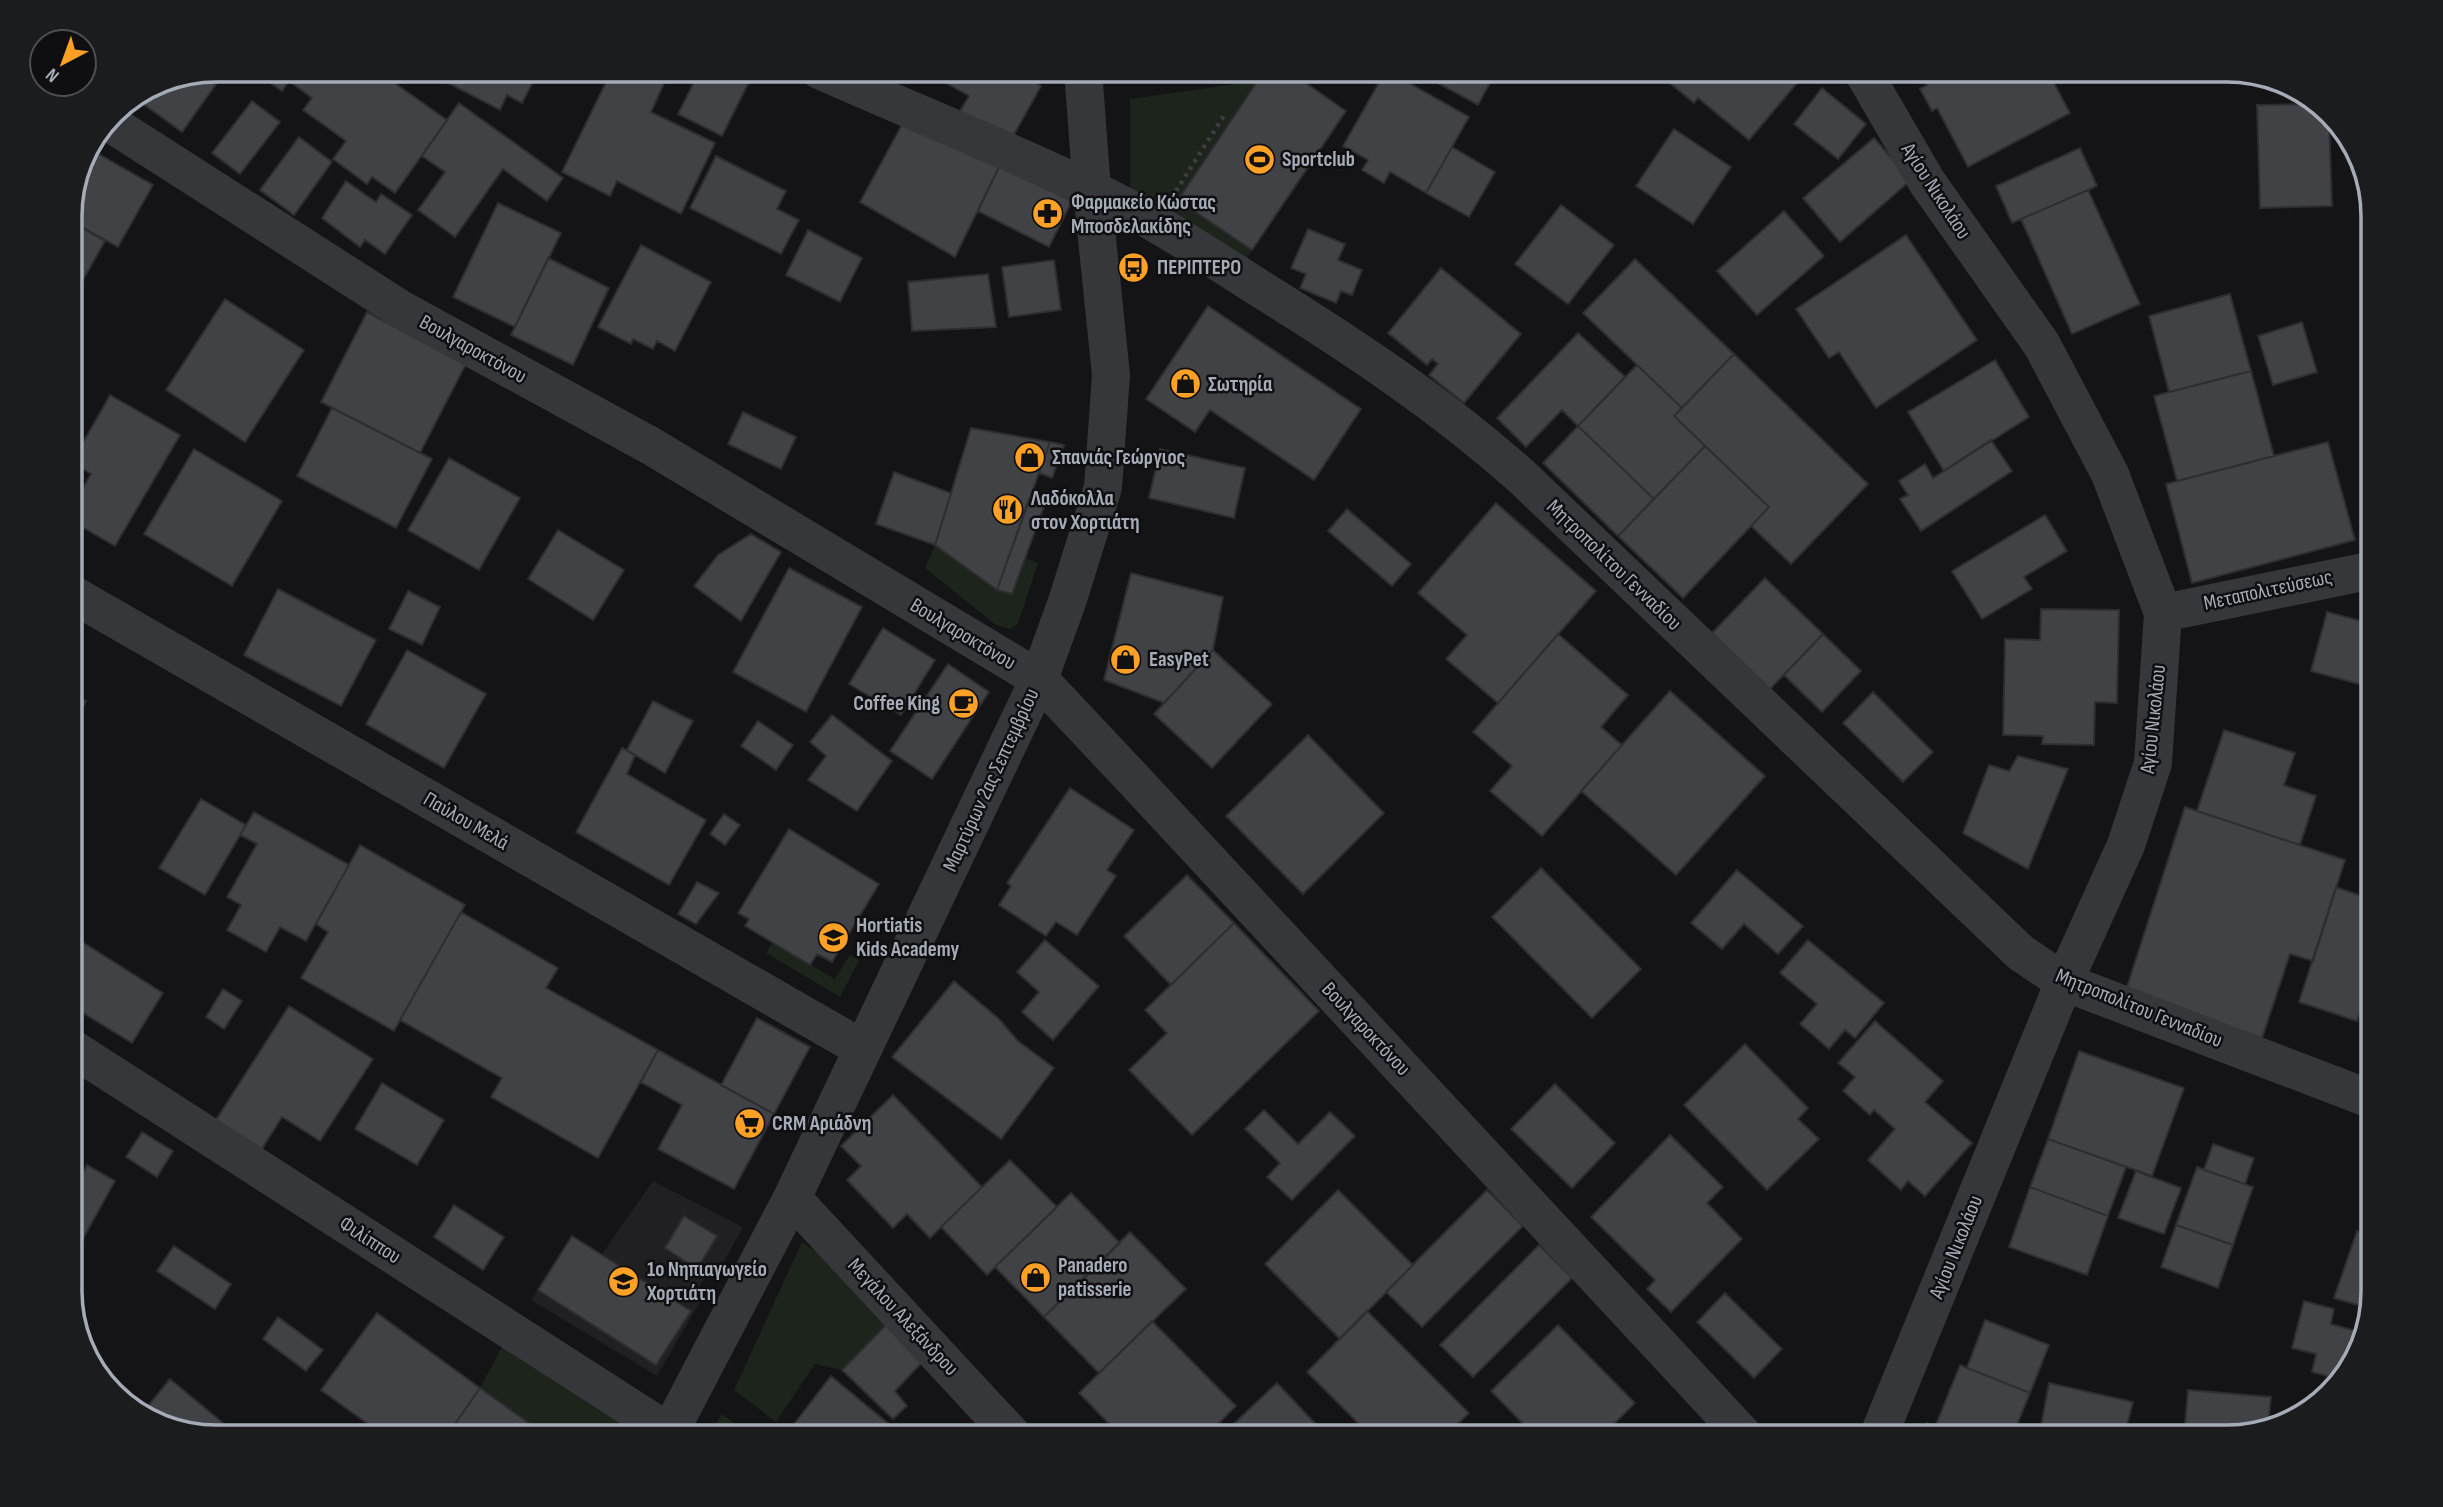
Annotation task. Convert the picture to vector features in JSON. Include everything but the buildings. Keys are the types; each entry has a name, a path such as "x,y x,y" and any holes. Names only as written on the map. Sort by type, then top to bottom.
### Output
{"street":[{"name":"Αγίου Νικολάου","path":"1869,82 1927,182 2042,345 2110,474 2163,613 2152,763 2126,845 2064,982 1883,1425"},
{"name":"Μητροπολίτου Γενναδίου","path":"848,83 1092,190 1155,224 1370,358 1481,440 2021,953 2064,982 2361,1095"},
{"name":"Μαρτύρων 2ας Σεπτεμβρίου","path":"673,1425 793,1198 1039,680 1103,487 1111,375 1084,83"},
{"name":"Βουλγαροκτόνου","path":"117,127 402,310 651,446 1039,680 1734,1425"},
{"name":"Μεταπολιτεύσεως","path":"2163,613 2360,573"},
{"name":"Παύλου Μελά","path":"83,600 863,1049"},
{"name":"Φιλίππου","path":"83,1055 653,1425"},
{"name":"Μεγάλου Αλεξάνδρου","path":"793,1198 1003,1425"}],"path":[{"path":"1155,224 1225,114"}],"shaded area":[{"path":"1256,82 1178,200 1252,250 1241,268 1130,196 1130,99"},
{"path":"935,545 997,590 1011,594 1025,558 1038,563 1018,624 1010,629 996,625 925,568"},
{"path":"772,943 835,979 850,955 859,960 840,997 766,953"},
{"name":"1ο Νηπιαγωγείο Χορτιάτη","path":"653,1181 743,1227 724,1261 714,1264 700,1285 704,1295 657,1376 531,1300 572,1236 602,1254"},
{"path":"802,1242 827,1260 892,1319 842,1370 815,1364 776,1422 734,1390"},
{"path":"504,1343 622,1418 616,1425 532,1425 480,1388"},
{"path":"722,1414 737,1425 715,1425"}],"place":[{"name":"Sportclub","path":"1259,159"},
{"name":"Φαρμακείο Κώστας Μποσδελακίδης","path":"1048,214"},
{"name":"ΠΕΡΙΠΤΕΡΟ","path":"1134,267"},
{"name":"Σωτηρία","path":"1185,384"},
{"name":"Σπανιάς Γεώργιος","path":"1029,457"},
{"name":"Λαδόκολλα στον Χορτιάτη","path":"1008,510"},
{"name":"EasyPet","path":"1126,659"},
{"name":"Coffee King","path":"963,703"},
{"name":"Hortiatis Kids Academy","path":"833,937"},
{"name":"CRM Αριάδνη","path":"749,1123"},
{"name":"Panadero patisserie","path":"1035,1277"},
{"name":"1ο Νηπιαγωγείο Χορτιάτη","path":"624,1281"}]}
